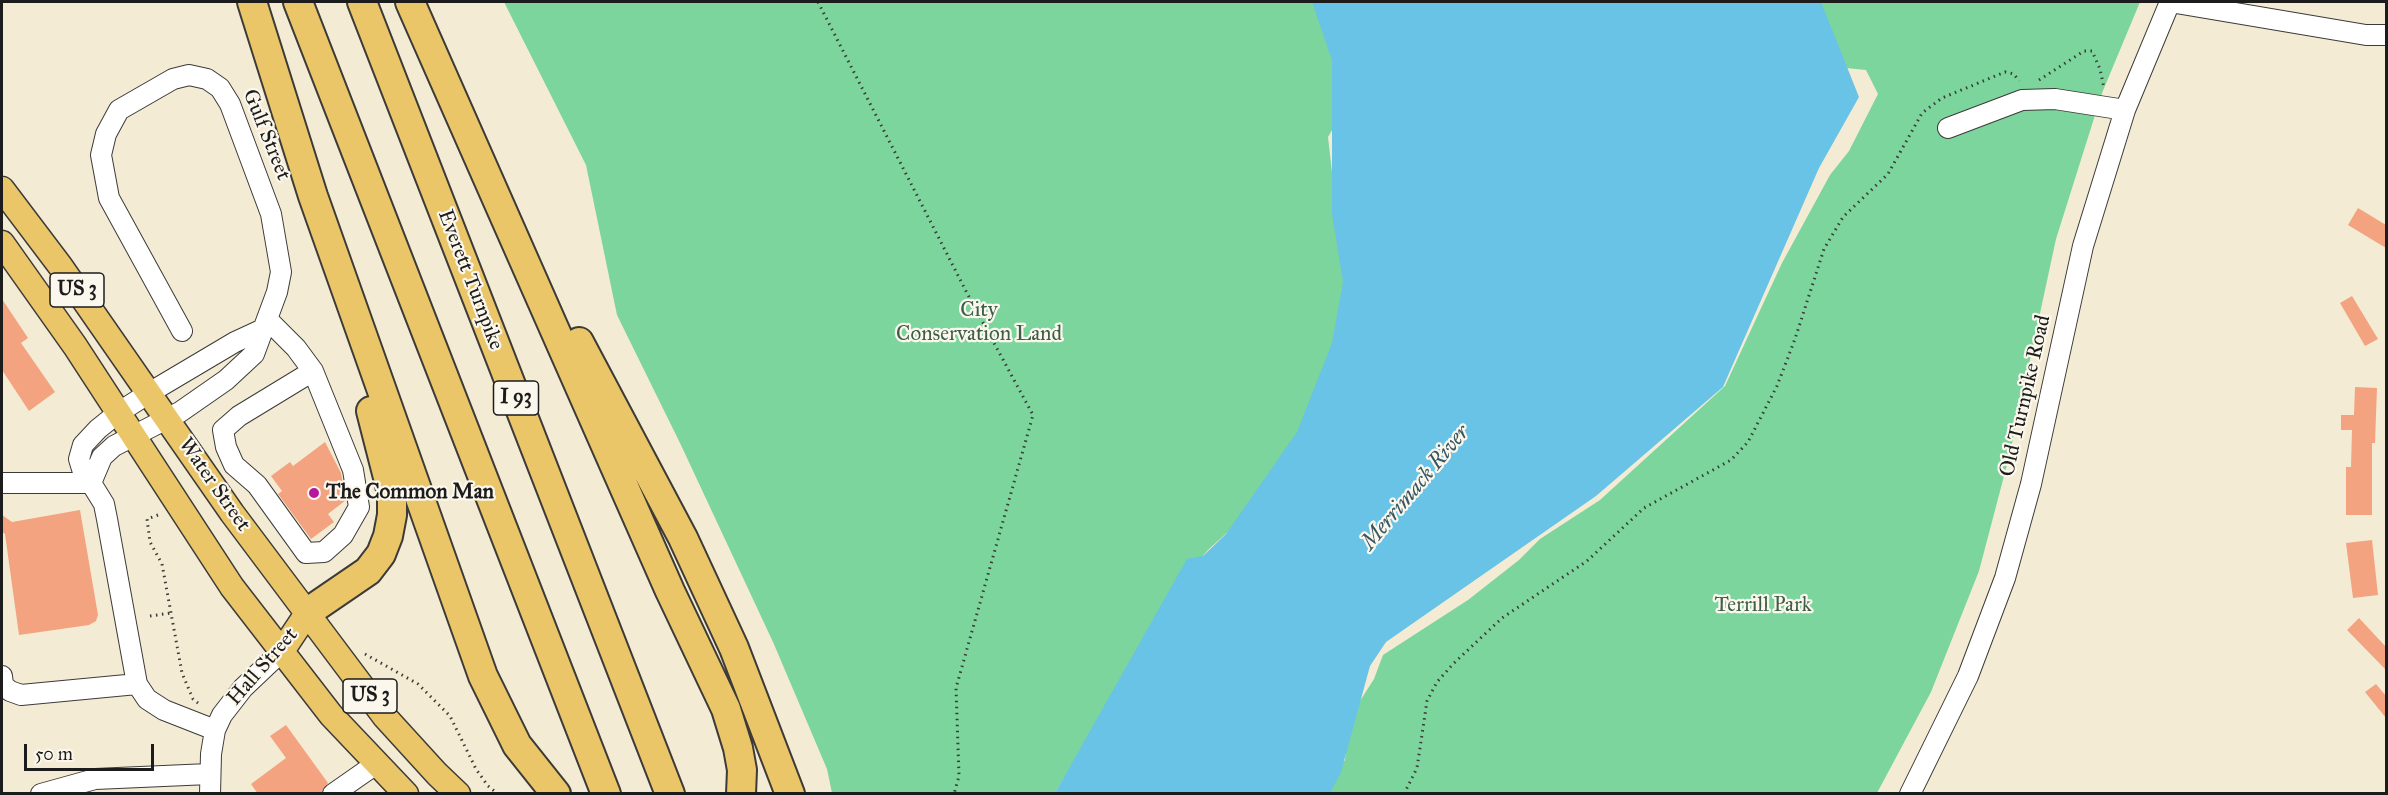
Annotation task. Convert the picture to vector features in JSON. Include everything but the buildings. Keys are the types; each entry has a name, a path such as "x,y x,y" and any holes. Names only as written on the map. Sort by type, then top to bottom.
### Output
{"highway":[{"path":"252,2 330,246 483,676 517,745 556,794"},
{"name":"I 93","path":"298,2 606,794"},
{"name":"Everett Turnpike","path":"362,2 670,794"},
{"path":"410,2 670,591 726,709 742,770 741,794"},
{"path":"470,139 683,538 734,648 790,794"},
{"path":"309,612 368,571 381,554 388,536 392,515 392,494 330,246"}],"main road":[{"name":"Water Street","path":"2,189 61,267 209,479 386,717 436,774 458,794"},
{"name":"Water Street","path":"2,243 75,346 232,587 331,714 402,790"},
{"name":"Hall Street","path":"282,651 309,612"}],"street":[{"path":"2170,2 2366,35 2386,35"},
{"name":"Old Turnpike Road","path":"1910,794 1968,676 2010,562 2031,484 2084,246 2125,110 2170,2"},
{"name":"Gulf Street","path":"91,483 102,457 133,435 167,419 226,380 254,354 280,272 271,214 231,104 220,88 207,79 189,75 173,79 119,110 106,134 101,155 110,198 182,331"},
{"path":"1948,128 2022,100 2082,102 2125,110"},
{"path":"215,730 164,710 147,699 137,684 104,504 83,472 79,459 83,445 118,413 264,325 296,348 313,371 353,470 359,507 343,535 324,552 306,553 257,485 233,463 226,447 223,430 238,416 313,371"},
{"path":"209,479 233,463"},
{"path":"2,483 91,483"},
{"name":"Hall Street","path":"210,784 215,730 230,702 282,651"},
{"path":"2,676 3,685 10,691 21,694 137,684"},
{"path":"342,791 376,764"},
{"path":"41,794 95,779 210,784"}],"path":[{"path":"818,2 968,295 1033,415 956,688 959,776 954,794"},
{"path":"2033,83 2053,73 2084,51 2092,51 2105,89 2108,90"},
{"path":"1404,794 1417,768 1427,701 1437,682 1453,663 1502,618 1548,584 1587,561 1644,508 1731,460 1748,442 1777,386 1824,249 1843,216 1888,174 1922,113 1942,98 2005,72 2013,74 2019,83 2026,84"},
{"path":"158,515 147,519 150,542 162,564 182,673 193,699 202,706"},
{"path":"150,616 171,613"},
{"path":"358,650 418,684 450,716 476,769 488,786 498,794"}],"green space":[{"name":"City Conservation Land","path":"504,2 1332,2 1342,113 1328,137 1335,199 1348,268 1335,392 1256,506 1208,550 1173,592 1055,793 832,793 827,769 773,642 617,315 586,165"},
{"name":"Terrill Park","path":"1818,2 2140,2 2102,93 2056,239 2009,457 1979,571 1931,692 1877,793 1325,794 1333,774 1345,760 1349,718 1374,679 1383,655 1468,600 1519,560 1540,539 1600,500 1725,386 1782,263 1830,175 1849,151 1878,94 1866,70 1836,67"}],"water":[{"name":"Merrimack River","path":"1312,2 1821,2 1859,97 1819,168 1723,387 1596,496 1386,642 1370,666 1341,772 1330,793 1055,793 1187,559 1203,556 1226,534 1297,432 1332,343 1343,282 1332,214 1332,60"}],"place":[{"name":"The Common Man","path":"314,493"}]}
